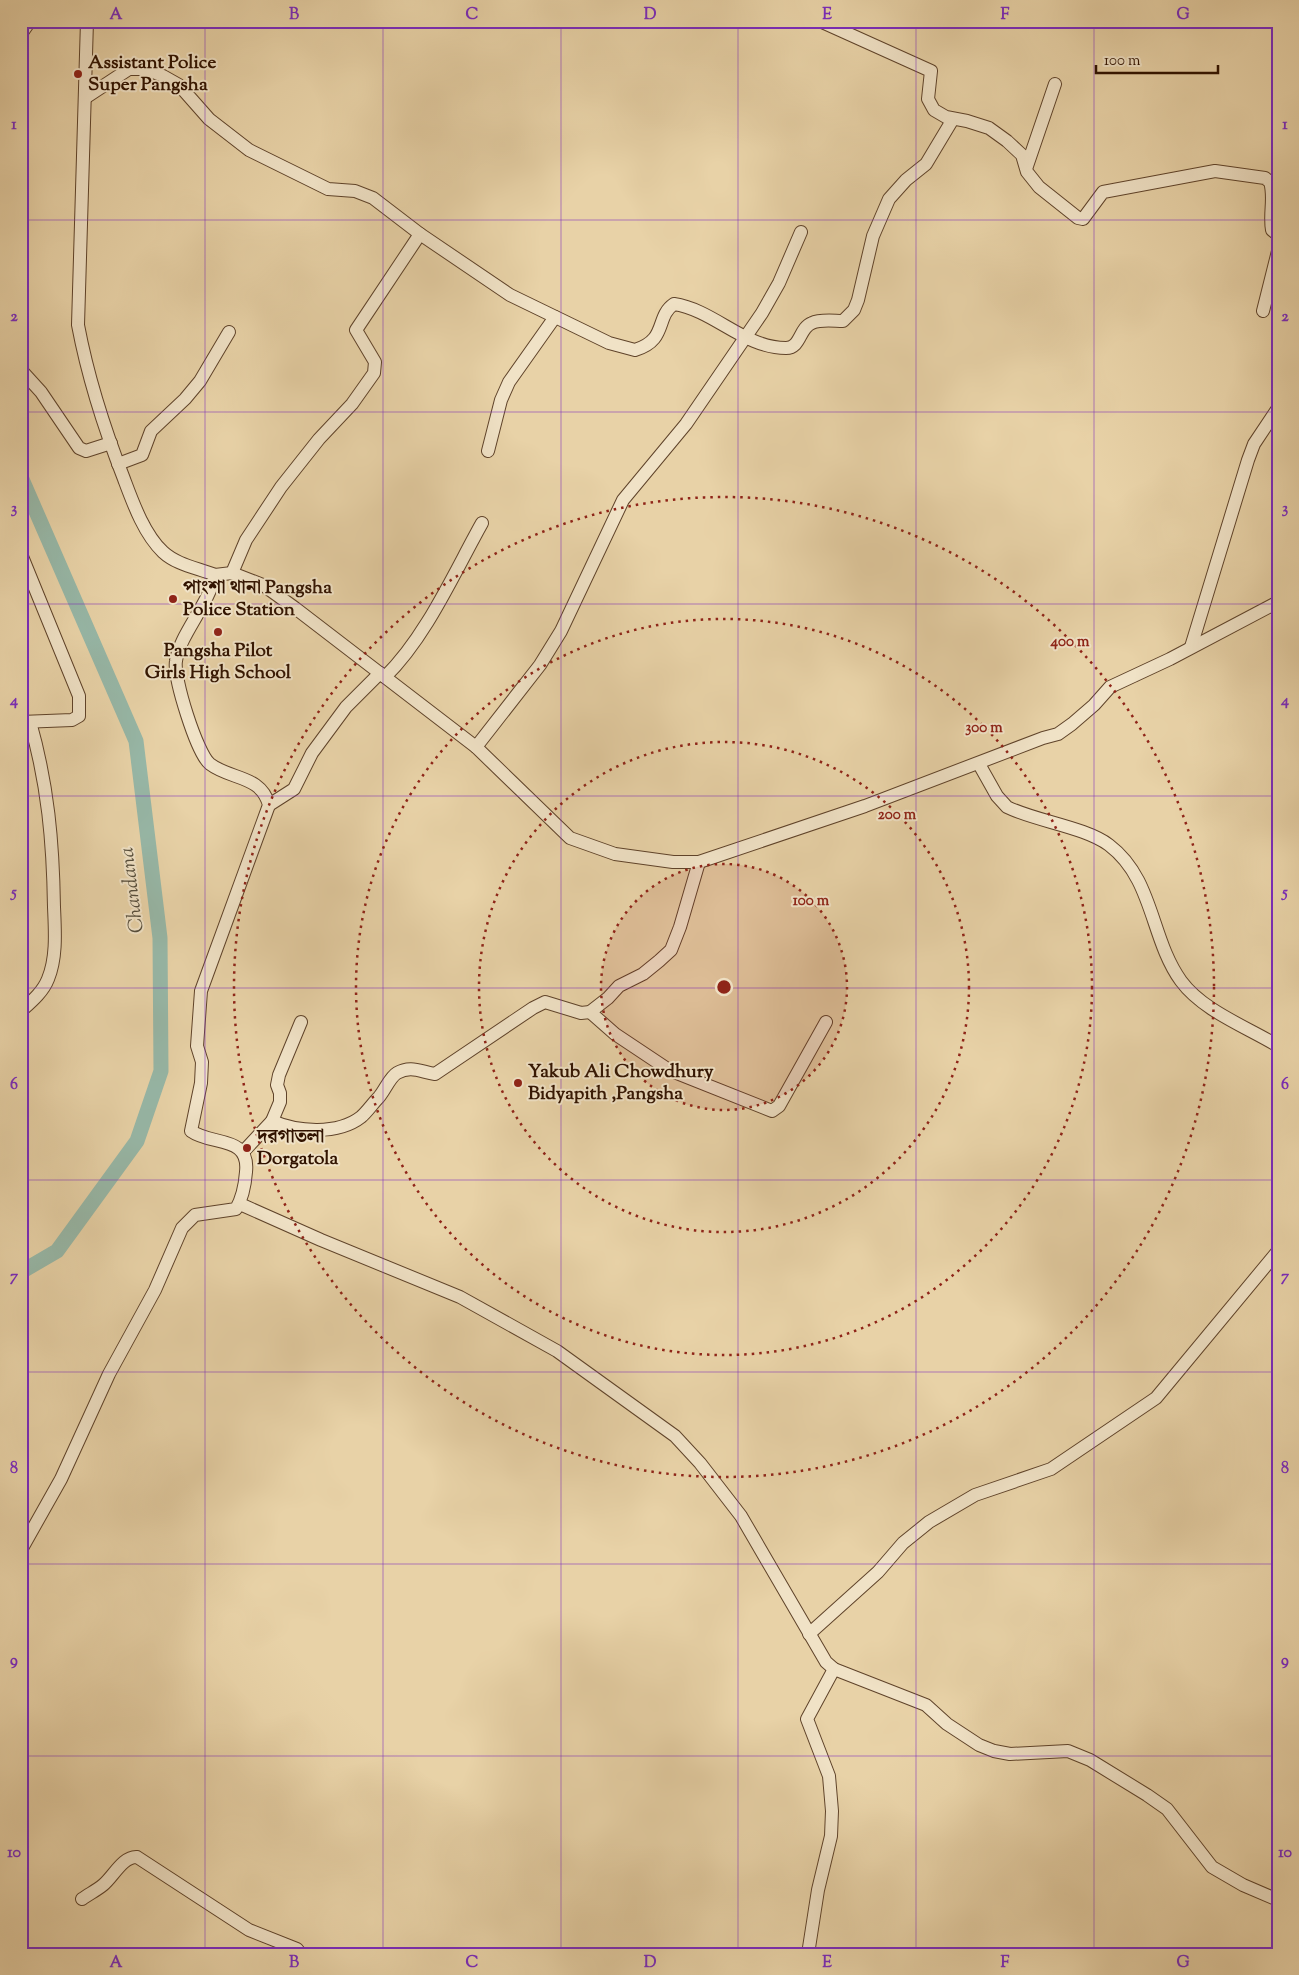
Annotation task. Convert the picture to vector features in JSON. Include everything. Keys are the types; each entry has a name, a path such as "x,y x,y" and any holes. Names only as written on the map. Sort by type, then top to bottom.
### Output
{"street":[{"path":"21,34 30,21"},
{"path":"87,21 78,325 92,388 118,464 141,519 157,545 177,562 215,575 232,573 263,585 476,747 570,838 615,854 673,862 699,862 979,764 1043,738 1058,734 1094,705 1110,687 1278,602"},
{"path":"827,23 931,71 928,99 931,106 940,115 989,128 1022,155 1031,178 1049,197 1071,215 1084,219 1103,192 1207,171 1265,178 1270,182 1272,189 1270,220 1272,230 1278,235"},
{"path":"85,98 129,69 146,69 179,85 210,119 248,150 328,189 354,191 373,198 420,234 510,295 609,342 635,350 651,342 663,324 668,308 674,304 686,306 745,337 770,346 787,348 796,345 807,326 813,322 843,321 854,310 873,236 889,199 906,180 926,164 953,118"},
{"path":"1026,166 1055,84"},
{"path":"476,747 540,665 561,631 623,500 686,424 762,313 779,283 801,232"},
{"path":"232,573 246,540 282,488 319,439 352,404 374,372 375,362 356,330 420,234"},
{"path":"1263,310 1278,251"},
{"path":"488,451 501,400 508,382 555,317"},
{"path":"118,464 142,455 151,431 175,410 195,387 230,332"},
{"path":"24,377 50,405 79,448 86,451 111,443"},
{"path":"1191,647 1248,460 1254,444 1278,408"},
{"path":"21,1550 26,1526 61,1479 109,1374 155,1290 182,1228 195,1215 232,1212 240,1204 248,1160 244,1152 232,1145 192,1131 201,1083 202,1062 197,1046 198,1024 204,982 269,805 294,789 312,753 341,714 383,675 398,664 424,629 482,524"},
{"path":"21,554 79,696 80,706 79,716 72,720 26,722 48,802 55,938 52,968 48,981 21,1011"},
{"path":"215,575 208,596 178,654 176,660 177,677 199,751 210,764 258,786 269,805"},
{"path":"979,764 997,796 1006,807 1108,844 1125,859 1142,885 1168,962 1182,983 1200,999 1227,1017 1278,1046"},
{"path":"272,1121 298,1129 335,1128 350,1124 361,1117 396,1074 412,1068 434,1074 526,1013 546,1002 581,1013 590,1012 608,998 619,986 643,974 671,950 680,927 699,862"},
{"path":"590,1012 615,1034 669,1070 772,1111 779,1106 826,1022"},
{"path":"244,1152 272,1121 280,1102 280,1093 277,1085 301,1022"},
{"path":"240,1204 321,1240 460,1297 540,1340 623,1396 675,1436 700,1462 740,1516 826,1662 834,1669 926,1705 947,1724 979,1745 994,1751 1010,1754 1068,1751 1090,1760 1147,1795 1167,1810 1212,1867 1243,1885 1278,1900"},
{"path":"809,1634 878,1572 904,1543 929,1522 975,1495 1051,1469 1156,1398 1278,1251"},
{"path":"808,1954 818,1890 831,1836 832,1811 829,1776 807,1718 834,1669"},
{"path":"82,1899 103,1885 127,1860 137,1857 249,1930 297,1948 301,1954"}],"waterway":[{"name":"Chandana","path":"21,477 136,741 160,938 161,1071 137,1141 57,1251 21,1272"}],"place":[{"name":"Assistant Police Super Pangsha","path":"78,74"},
{"name":"পাংশা থানা Pangsha Police Station","path":"173,599"},
{"name":"Pangsha Pilot Girls High School","path":"218,632"},
{"name":"Yakub Ali Chowdhury Bidyapith ,Pangsha","path":"518,1083"},
{"name":"দরগাতলা Dorgatola","path":"247,1148"}]}
